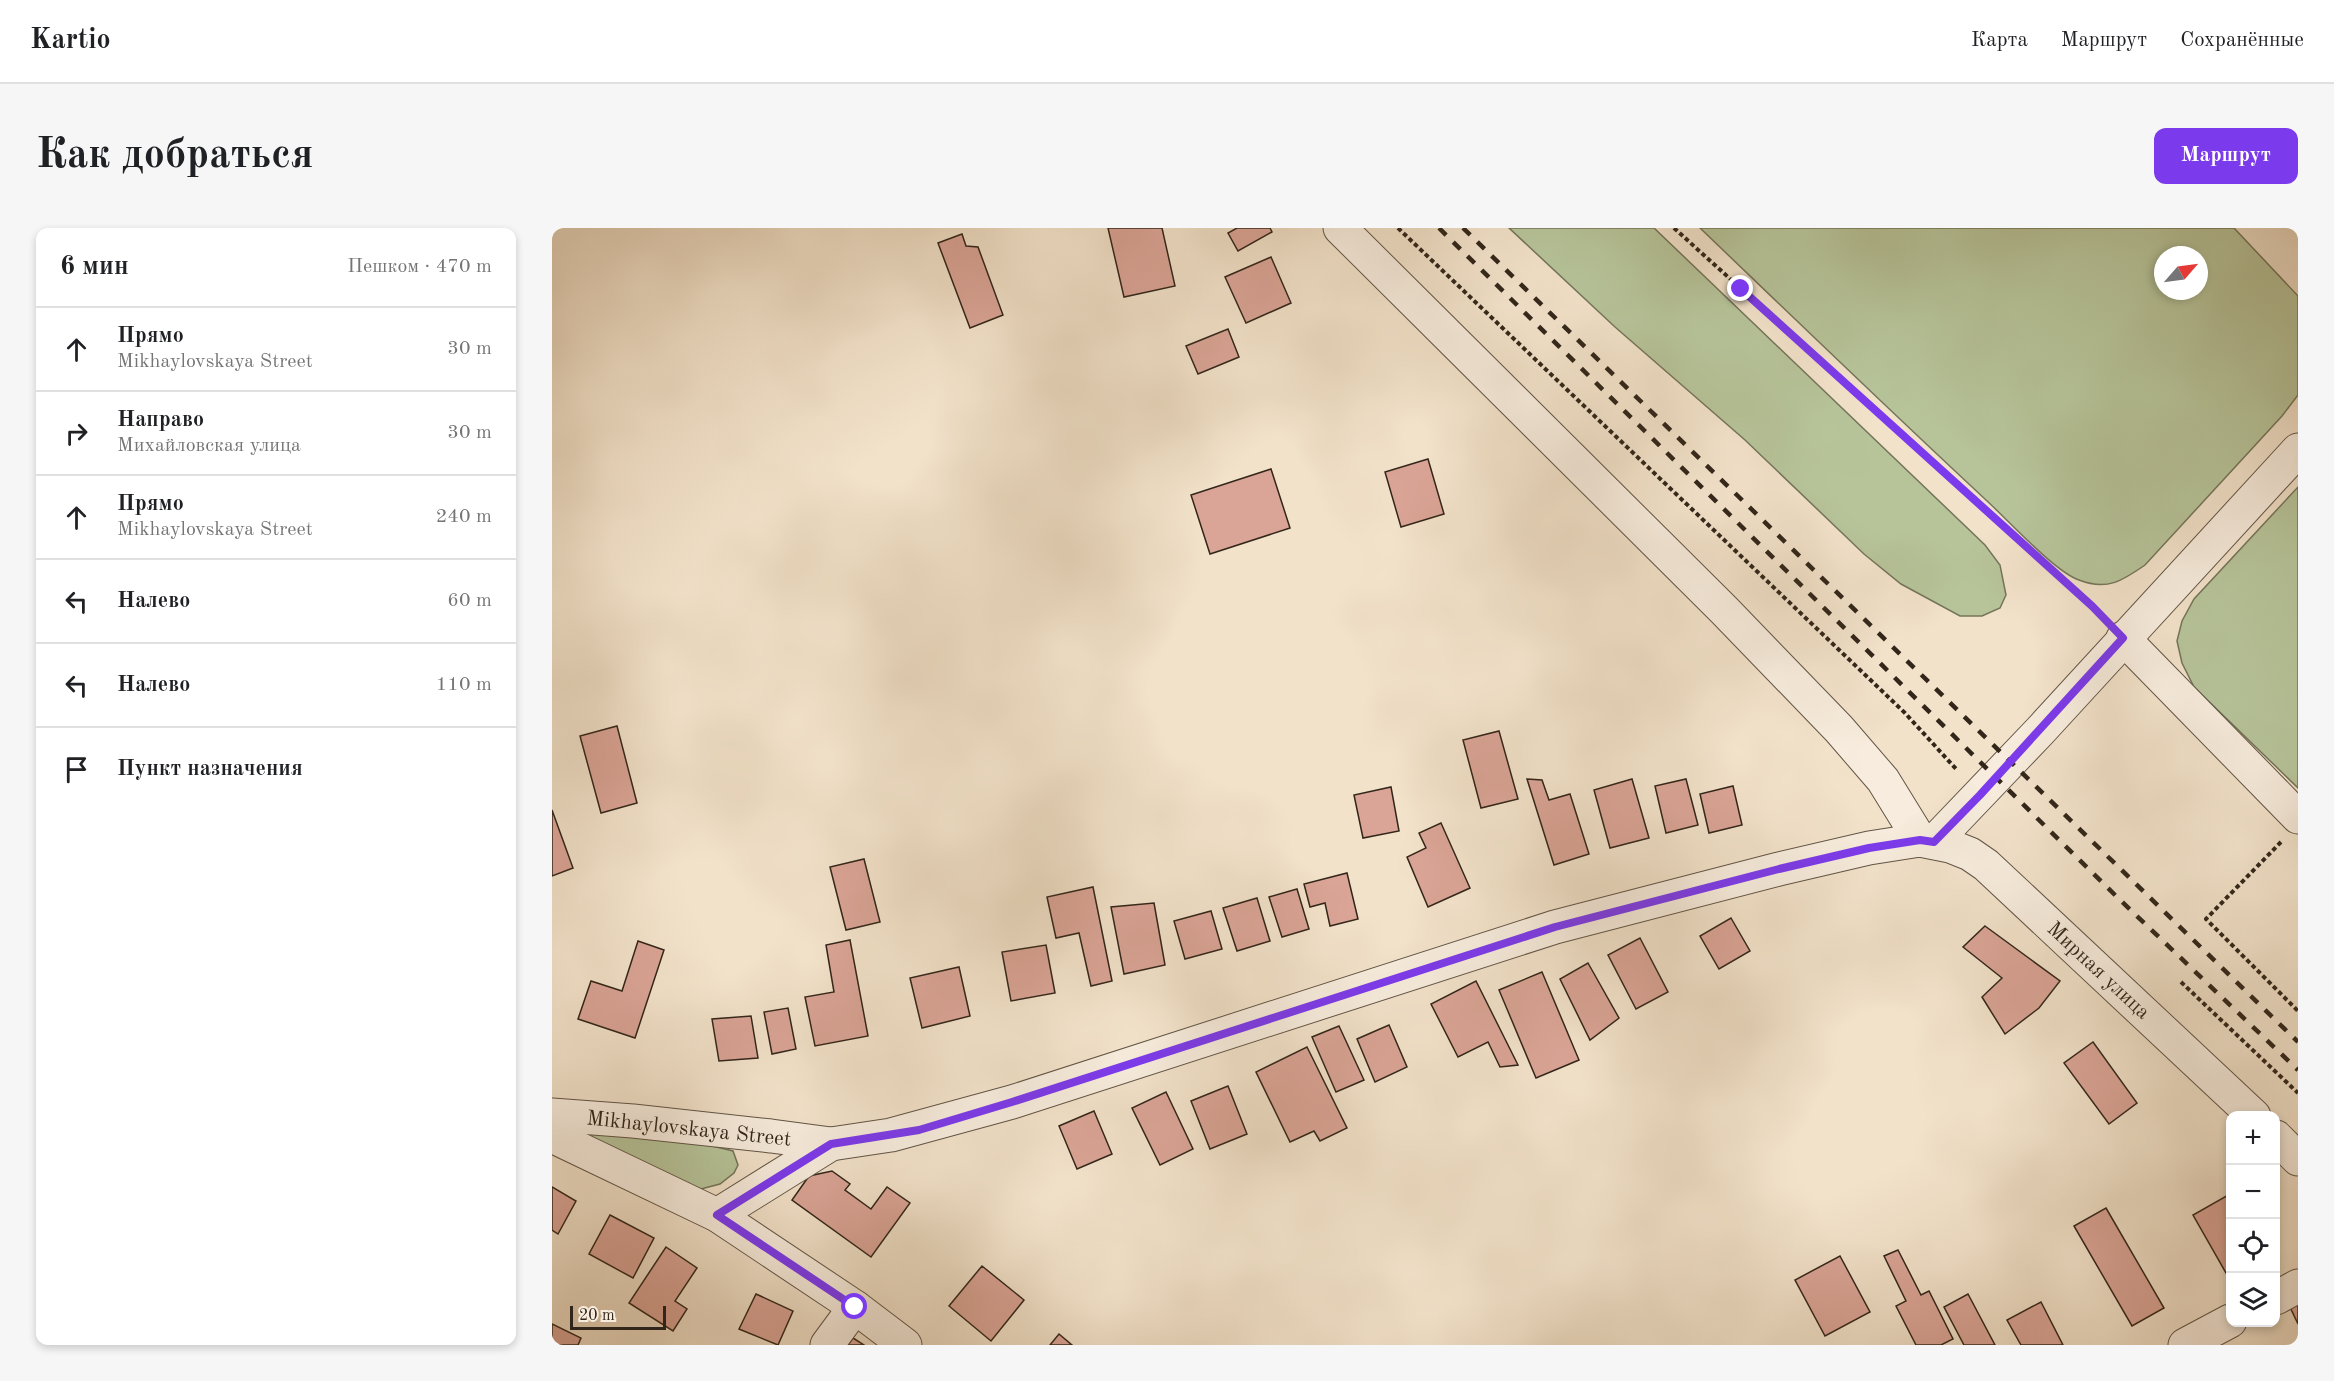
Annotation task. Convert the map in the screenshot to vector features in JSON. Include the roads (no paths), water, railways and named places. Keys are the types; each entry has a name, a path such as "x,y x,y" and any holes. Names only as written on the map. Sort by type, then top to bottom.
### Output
{"street":[{"path":"1340,228 1724,610 1839,729 1883,780 1927,841 1980,795 2298,450"},
{"path":"2123,638 2290,828"},
{"name":"Мирная улица","path":"1927,841 1970,854 1986,865 2249,1111"},
{"name":"Mikhaylovskaya Street","path":"552,1115 645,1122 831,1144 919,1130 1555,927 1869,848 1927,841"},
{"name":"Mikhaylovskaya Street","path":"552,1136 717,1215 855,1307 905,1345"},
{"path":"2280,1141 2298,1159"},
{"path":"717,1215 831,1144"},
{"path":"2280,1296 2298,1286"},
{"path":"827,1345 855,1307"},
{"path":"2185,1345 2226,1323"}],"railway":[{"path":"1439,228 2117,897 2298,1070"},
{"path":"1463,228 2298,1042"}]}
